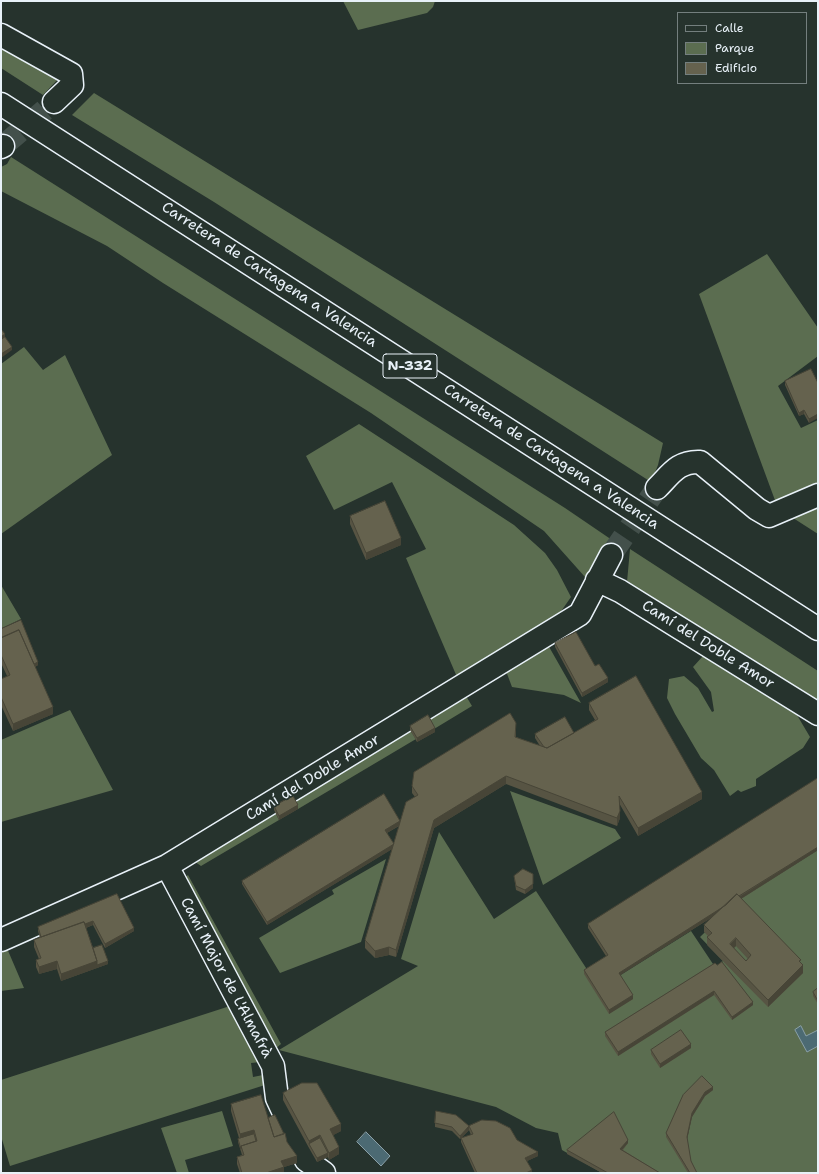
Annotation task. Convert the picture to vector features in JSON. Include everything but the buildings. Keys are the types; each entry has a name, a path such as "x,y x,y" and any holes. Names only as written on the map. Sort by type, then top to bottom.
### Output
{"main road":[{"path":"1,35 71,74 72,85 54,102"},
{"name":"Carretera de Cartagena a Valencia","path":"1,104 818,629"},
{"path":"657,488 677,467 688,461 700,462 757,509 769,516 818,496"},
{"name":"Camí del Doble Amor","path":"1,940 166,866 580,614 611,554"},
{"name":"Camí del Doble Amor","path":"597,580 620,591 818,714"},
{"name":"Camí Major de L'Almafrà","path":"166,866 273,1066 277,1098 306,1160 324,1173"}],"green space":[{"path":"343,1 435,1 433,7 427,13 358,30"},
{"path":"1,44 60,77 43,95 1,68"},
{"path":"94,93 663,443 658,465 651,482 214,202 72,115"},
{"path":"11,157 565,508 612,540 585,577 544,531 371,413 163,283 107,246 1,191 1,167 7,164"},
{"path":"767,254 818,328 818,356 778,386 801,428 818,420 818,487 776,503 699,294"},
{"path":"24,347 43,370 65,355 112,455 1,534 1,364"},
{"path":"359,424 514,525 545,553 557,570 571,597 557,617 457,677 406,558 426,549 392,482 334,510 306,456"},
{"path":"818,504 818,534 790,516"},
{"path":"630,549 818,671 818,701 705,633 627,582"},
{"path":"1,585 21,619 1,629"},
{"path":"548,645 581,703 564,695 512,687 506,671"},
{"path":"703,656 794,710 810,737 803,748 756,779 756,786 741,792 738,790 730,796 714,770 701,758 667,698 669,679 684,676 698,688 712,712 714,711 711,692 693,667"},
{"path":"466,696 472,706 434,729 428,719"},
{"path":"70,710 113,790 1,822 1,740"},
{"path":"410,730 416,739 298,809 293,799"},
{"path":"510,791 615,829 621,838 543,885"},
{"path":"274,810 279,820 201,866 191,859"},
{"path":"439,832 494,919 536,891 588,971 619,976 691,931 715,967 723,961 700,937 737,901 818,850 818,1173 602,1173 562,1150 558,1133 536,1128 496,1107 279,1050 418,966 401,959"},
{"path":"386,859 361,942 280,973 259,938 334,894 332,890"},
{"path":"188,875 281,1044 275,1049 182,880"},
{"path":"6,946 24,988 1,991 1,948"},
{"path":"230,1006 261,1062 251,1063 253,1077 263,1075 265,1085 10,1166 1,1136 1,1080"},
{"path":"222,1111 233,1146 185,1160 189,1173 177,1173 161,1128"}],"water":[{"path":"801,1026 806,1036 818,1030 818,1046 807,1052 795,1030"},
{"path":"366,1132 390,1156 381,1166 357,1142"}],"tunnel":[{"path":"3,146 54,102"},
{"path":"611,555 657,488"}]}
